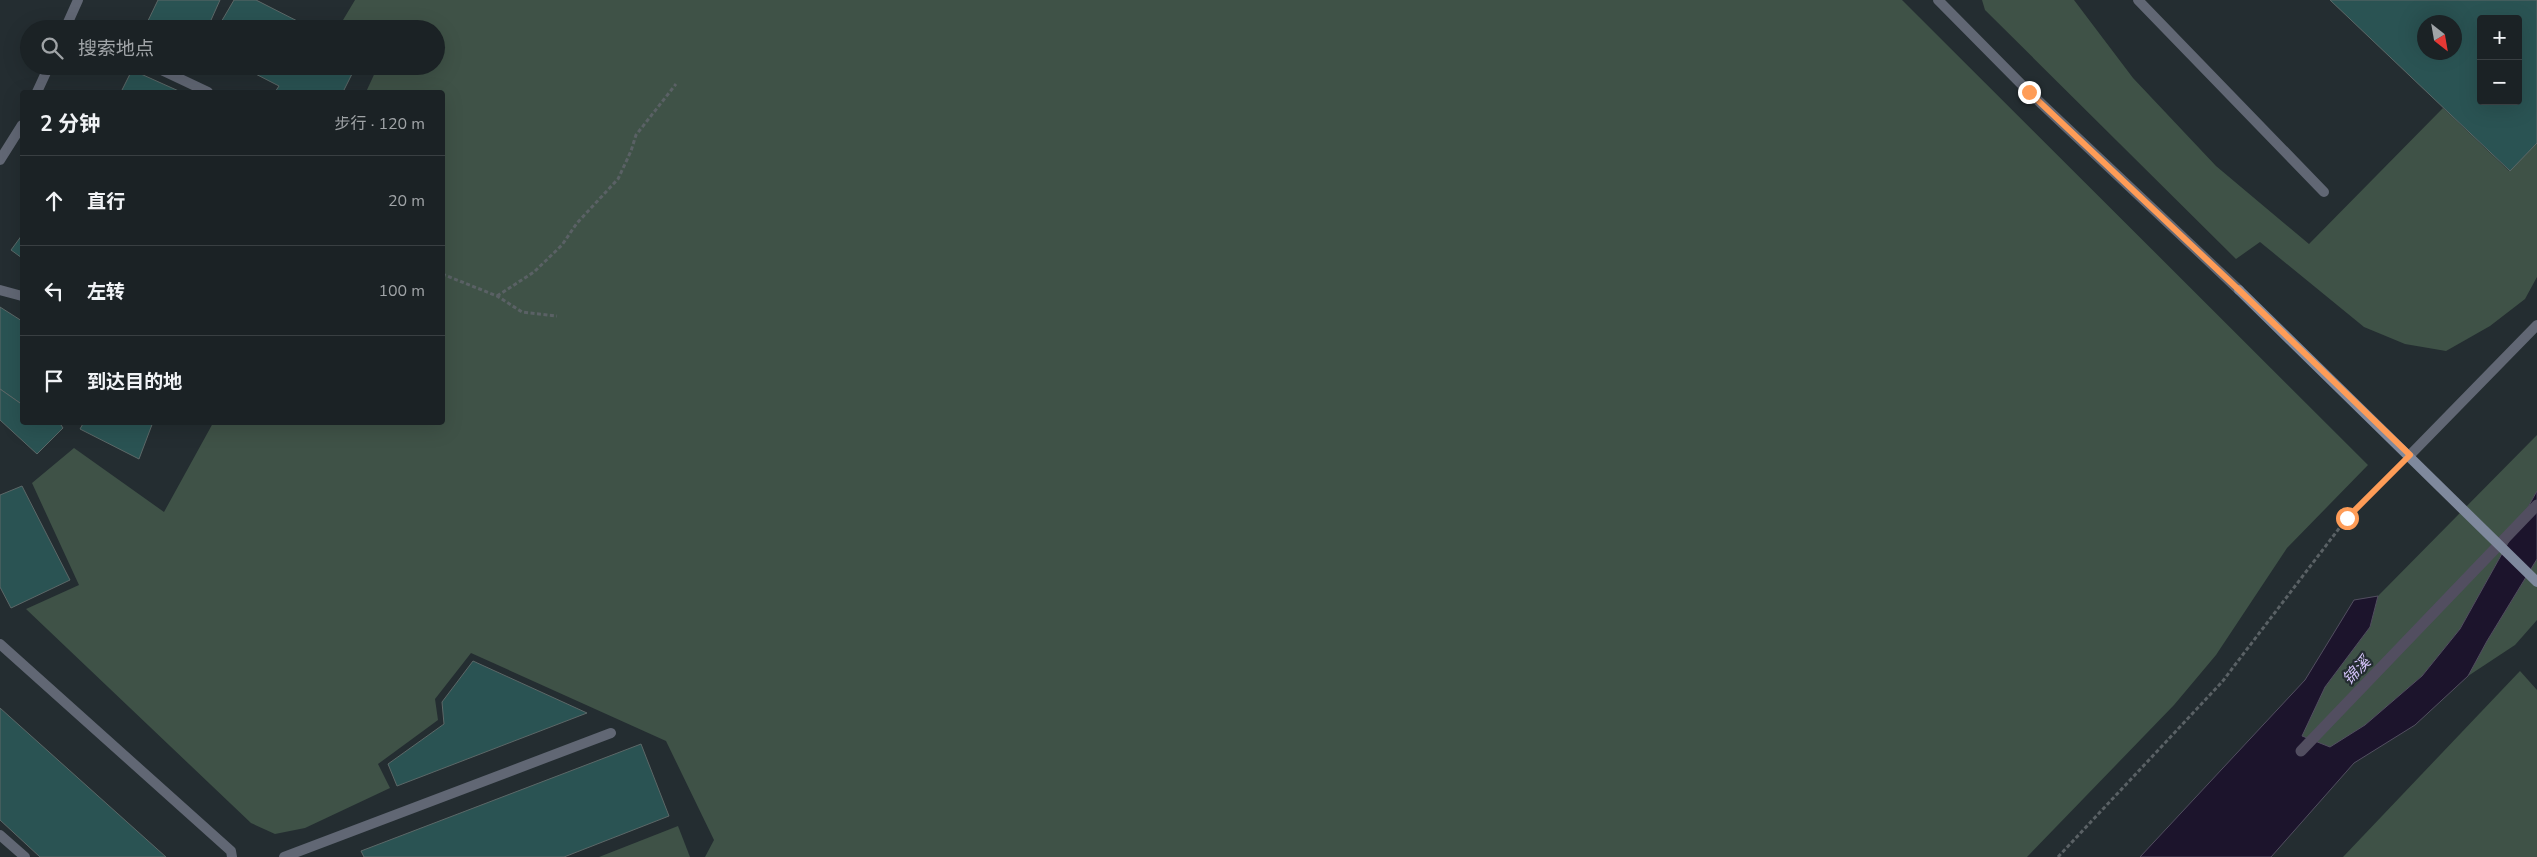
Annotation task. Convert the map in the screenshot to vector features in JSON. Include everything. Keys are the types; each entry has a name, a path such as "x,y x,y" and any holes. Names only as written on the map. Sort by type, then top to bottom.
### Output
{"street":[{"path":"72,20 78,0"},
{"path":"1938,0 2029,92 2239,290 2410,455 2537,582"},
{"path":"2138,0 2324,192"},
{"path":"38,90 45,75"},
{"path":"172,75 204,90"},
{"path":"0,160 20,127"},
{"path":"0,290 20,295"},
{"path":"2410,455 2537,325"},
{"path":"0,644 230,851 232,857"},
{"path":"284,857 611,733"},
{"path":"0,835 25,857"}],"path":[{"path":"497,296 534,272 548,259 562,245 577,223 618,179 636,135 676,84"},
{"path":"445,275 497,296 522,312 557,316"},
{"path":"2058,857 2222,682 2347,518 2410,455"}],"green space":[{"path":"355,0 1902,0 2368,465 2287,548 2216,655 2174,705 2027,857 705,857 714,840 666,741 471,653 435,699 438,720 378,764 390,788 305,828 275,834 251,823 26,609 79,585 32,483 74,448 164,512 212,425 445,425 445,90 367,90 374,75 445,75 445,20 343,20"},
{"path":"1982,0 2074,0 2133,78 2216,166 2309,244 2443,108 2509,171 2537,143 2537,277 2525,299 2490,326 2446,351 2405,344 2364,327 2260,242 2236,259 1985,10"},
{"path":"2537,435 2537,491 2460,629 2422,676 2365,725 2330,748 2301,736 2325,687 2370,627 2378,596"},
{"path":"2537,559 2537,620 2515,645 2468,676 2487,641"},
{"path":"2520,671 2537,690 2537,857 2343,857"},
{"path":"678,826 690,857 599,857"}],"shaded area":[{"path":"2537,491 2537,559 2468,676 2415,725 2354,763 2271,857 2140,857 2305,680 2354,600 2378,596 2370,627 2325,687 2302,736 2330,747 2365,725 2422,676 2460,629"}],"building":[{"path":"158,0 220,0 211,20 148,20"},
{"path":"234,0 256,0 295,20 222,20"},
{"path":"2330,0 2537,0 2537,143 2510,171"},
{"path":"130,75 143,75 177,90 122,90"},
{"path":"258,75 352,75 344,90 276,90 279,86"},
{"path":"20,238 20,257 11,250"},
{"path":"0,307 20,320 20,403 0,389"},
{"path":"0,389 20,403 20,425 61,425 63,428 37,454 0,420"},
{"path":"82,425 152,425 139,459 80,429"},
{"path":"22,486 70,580 11,608 0,587 0,495"},
{"path":"473,661 587,713 397,786 388,764 444,724 442,702"},
{"path":"0,708 166,857 40,857 0,820"},
{"path":"641,744 669,816 564,857 364,857 361,851"}],"waterway":[{"name":"锦溪","path":"2301,751 2537,505"}],"route":[{"path":"2029,92 2239,290 2410,455 2347,518"}]}
